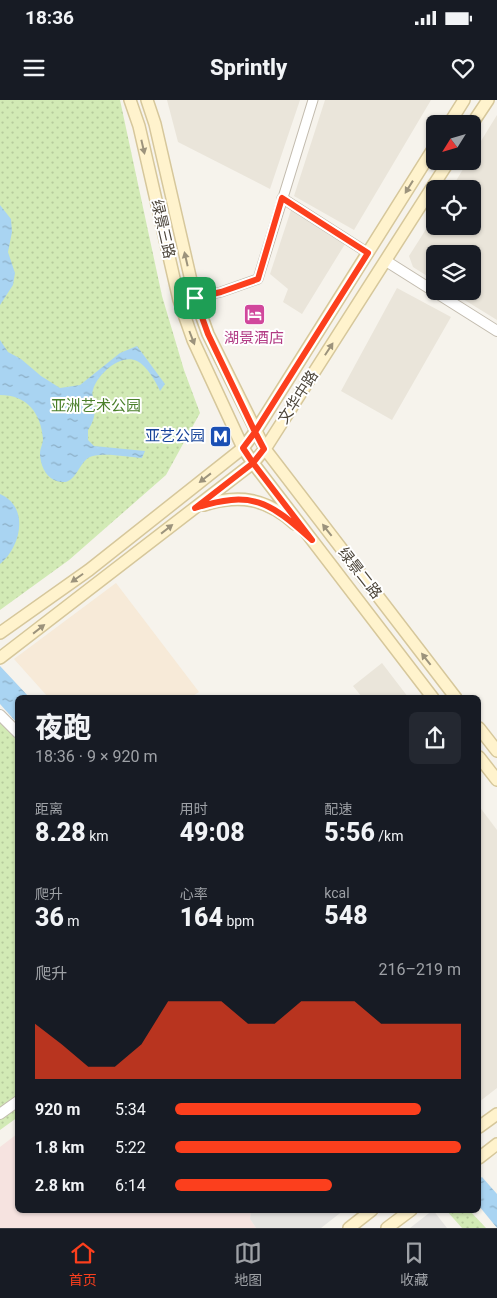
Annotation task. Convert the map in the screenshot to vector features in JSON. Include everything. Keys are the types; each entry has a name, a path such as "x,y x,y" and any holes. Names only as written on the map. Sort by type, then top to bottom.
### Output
{"main road":[{"name":"绿景三路","path":"130,100 139,126 179,300 193,340 243,448 253,463"},
{"name":"绿景三路","path":"147,100 155,124 195,298 208,334 264,449"},
{"path":"455,115 464,100"},
{"path":"478,115 488,100"},
{"name":"文华中路","path":"0,633 89,570 243,448 255,432 426,160"},
{"name":"文华中路","path":"0,658 253,463 264,449 443,170"},
{"name":"绿景二路","path":"264,449 454,695"},
{"name":"绿景二路","path":"253,463 431,695"},
{"path":"195,508 219,500 242,498 266,504 288,518 312,540"},
{"path":"481,731 497,751"},
{"path":"483,770 497,780"},
{"path":"481,1126 497,1114"},
{"path":"481,1156 497,1144"},
{"path":"349,1228 368,1213"},
{"path":"393,1226 408,1213"}],"street":[{"path":"195,298 221,292 258,279 313,100"},
{"path":"282,198 368,253"},
{"path":"386,261 497,331"},
{"path":"0,715 15,730"},
{"path":"0,1114 15,1103"}],"shaded area":[{"path":"167,100 300,100 270,189 178,142"},
{"path":"325,100 431,100 354,230 294,196"},
{"path":"497,115 497,320 465,300 481,300 481,245 426,245 426,275 413,267 409,256 426,229 426,235 481,235 481,180 456,180 463,170 481,170 481,141"},
{"path":"291,210 345,244 302,314 283,302 288,289 270,274"},
{"path":"397,288 451,317 392,420 341,391"},
{"path":"116,583 199,692 194,695 46,695 14,659"},
{"path":"382,663 406,695 360,695 353,686"},
{"path":"481,809 497,830 497,1088 481,1100"},
{"path":"15,1136 15,1213 251,1213 250,1219 256,1228 0,1228 0,1147"},
{"path":"251,1213 340,1213 321,1228 256,1228 250,1219"},
{"path":"429,1213 435,1213 447,1228 410,1228"}],"green space":[{"name":"亚洲艺术公园","path":"0,100 120,100 162,296 184,370 200,413 166,475 69,560 0,610"},
{"path":"0,723 15,738 15,1119 0,1130"},
{"path":"449,1213 472,1213 486,1228 462,1228"}],"water":[{"path":"0,205 11,219 12,232 8,252 15,273 13,285 0,305"},
{"path":"0,340 8,352 21,359 41,376 60,388 80,385 120,353 137,346 165,384 160,391 148,370 137,361 124,360 110,367 99,378 92,392 95,413 88,430 88,440 94,446 145,451 142,458 106,455 93,456 88,458 74,476 66,482 51,478 41,461 40,452 43,439 36,414 31,407 18,398 0,395"},
{"path":"0,494 16,508 19,517 19,528 13,548 0,564"},
{"path":"0,666 27,695 15,695 15,721 0,704"},
{"path":"481,1178 497,1194 497,1228 481,1208"}],"place":[{"name":"湖景酒店","path":"254,315"},
{"name":"亚艺公园","path":"221,436"}],"route":[{"path":"195,298 208,334 255,432 243,448 253,463 312,540 288,518 266,504 242,498 219,500 195,508 253,463 264,449 255,432 368,253 282,198 258,279 221,292 195,298"}]}
